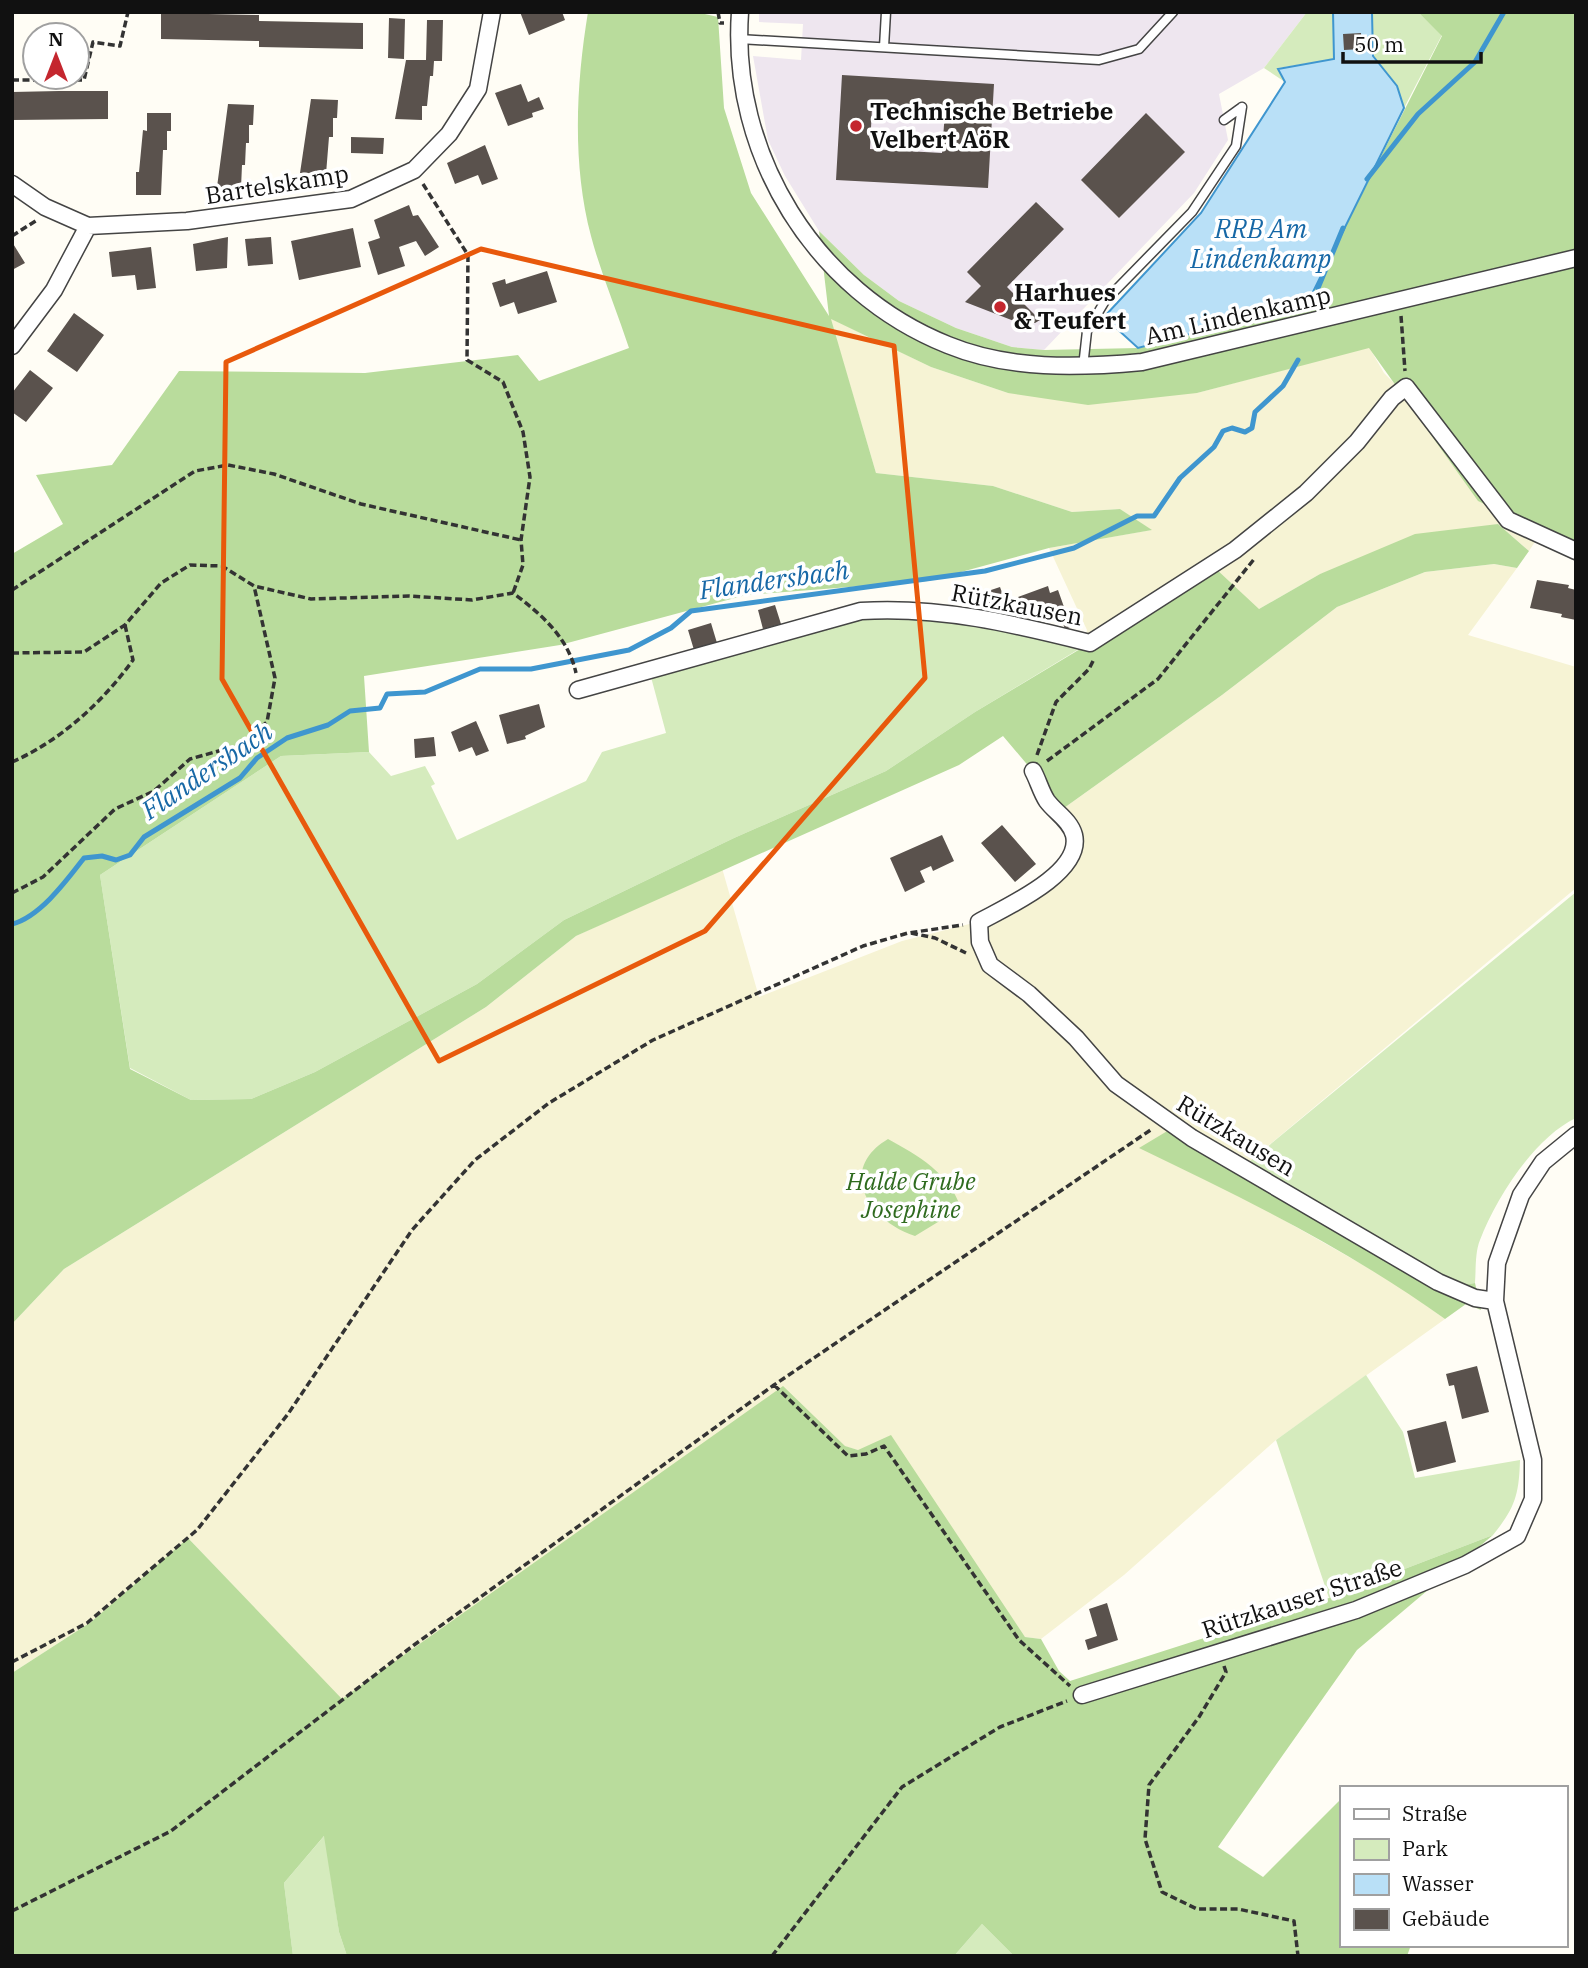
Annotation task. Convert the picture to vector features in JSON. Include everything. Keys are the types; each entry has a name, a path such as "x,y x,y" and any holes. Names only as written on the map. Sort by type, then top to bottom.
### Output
{"street":[{"name":"Bartelskamp","path":"12,184 45,207 88,226 187,221 339,201 379,188 414,170 449,134 478,89 492,12"},
{"name":"Am Lindenkamp","path":"740,12 739,39 745,101 755,142 766,168 806,237 845,279 892,316 948,345 1010,362 1083,368 1142,362 1576,258"},
{"path":"12,346 54,290 88,226"},
{"path":"1406,387 1508,520 1576,551"},
{"name":"Rützkausen","path":"578,690 861,611 905,608 949,614 1012,623 1090,643 1235,550 1306,493 1357,442 1392,398 1406,387"},
{"path":"990,965 981,942 979,922 1059,872 1074,850 1074,835 1065,820 1046,799 1033,771"},
{"name":"Rützkausen","path":"990,965 1029,994 1076,1038 1116,1084 1165,1121 1438,1282 1475,1298 1495,1301"},
{"name":"Rützkauser Straße","path":"1082,1695 1356,1609 1465,1565 1517,1536 1533,1499 1533,1460 1495,1301 1497,1263 1521,1195 1543,1162 1576,1135"}],"lane":[{"path":"884,47 886,12"},
{"path":"739,39 1099,60 1139,49 1173,12"},
{"path":"1083,368 1087,331 1105,301 1192,212 1236,146 1242,107 1224,120"}],"path":[{"path":"12,80 84,80 93,42 120,47 128,12"},
{"path":"718,12 720,20"},
{"path":"414,170 468,255 467,360 503,382 523,432 530,477 521,540 523,565 513,593"},
{"path":"12,236 42,217"},
{"path":"1399,301 1406,387"},
{"path":"12,590 195,471 228,465 274,474 361,504 521,540"},
{"path":"1033,771 1157,679 1257,555"},
{"path":"12,653 83,652 125,625 162,583 190,565 222,566 254,586 310,599 409,596 472,600 513,593 539,613 569,648 576,670"},
{"path":"12,893 43,877 115,809 154,791 190,759 240,745 267,722 275,678 254,586"},
{"path":"12,762 32,754 109,694 134,660 125,625"},
{"path":"1033,771 1038,748 1056,702 1089,669 1093,661 1096,654 1090,643"},
{"path":"12,1661 87,1623 197,1530 288,1414 412,1230 475,1160 550,1103 653,1040 863,946 908,933 979,922"},
{"path":"908,933 935,938 990,965"},
{"path":"12,1911 171,1831 414,1645 774,1385 1102,1160 1165,1121"},
{"path":"772,1956 902,1787 1000,1727 1082,1695 1019,1640 884,1446 866,1454 848,1456 774,1385"},
{"path":"1222,1650 1226,1672 1199,1717 1149,1785 1145,1839 1162,1892 1197,1909 1238,1909 1294,1921 1298,1956"}],"highlighted area":[{"path":"481,249 894,346 925,678 705,931 439,1061 222,679 226,362"}],"shaded area":[{"path":"759,12 1307,12 1264,68 1219,94 1228,140 1194,193 1044,350 1012,347 956,328 899,301 864,275 819,231 785,176 768,140 753,56 801,60 803,24 759,22"}],"green space":[{"path":"588,12 696,12 718,17 724,108 751,193 829,316 819,231 864,275 899,301 956,328 1012,347 1044,350 1138,348 1307,302 1442,36 1418,12 1576,12 1576,541 1542,531 1478,501 1369,348 1197,393 1088,405 1008,393 931,367 831,319 876,473 993,486 1072,512 1120,509 1152,530 1049,548 928,581 746,595 560,645 364,676 369,752 281,756 100,875 130,1069 191,1100 251,1099 315,1072 477,984 564,920 734,838 886,771 975,712 1215,568 1259,609 1320,574 1415,534 1498,524 1529,551 1517,568 1494,564 1425,572 1337,607 1222,695 1064,808 1003,736 959,765 576,936 486,1007 64,1269 12,1324 12,554 63,524 36,475 112,465 179,371 365,373 518,355 539,381 629,348 595,250 581,181 579,96"},
{"path":"1307,12 1333,12 1334,59 1278,68 1285,82 1264,68"},
{"path":"1365,12 1418,12 1442,35 1404,108 1397,86 1373,56 1372,13"},
{"path":"830,318 931,367 1008,393 1197,393 1369,347 1384,373 1542,531 1529,551 1498,524 1320,574 1259,609 1084,646 1087,630 1049,548 1151,530 1120,509 1072,512 993,486 876,473"},
{"path":"1494,564 1517,568 1468,635 1576,667 1576,888 1244,1166 1259,1206 1395,1283 1445,1319 1276,1440 1124,1575 1041,1639 1025,1637 858,1450 844,1446 783,1387 342,1700 188,1538 91,1622 12,1673 12,1324 64,1269 486,1007 576,936 722,868 759,997 902,941 1001,916 1050,887 1077,862 1082,828 1064,808 1222,695 1337,607 1425,572"},
{"path":"875,614 983,624 1084,646 975,712 886,771 734,838 564,920 477,984 315,1072 251,1099 191,1100 130,1068 100,875 281,756 369,752 391,776 425,766 435,784 431,786 457,840 586,781 602,752 666,733 651,677"},
{"path":"1576,892 1576,1118 1546,1139 1507,1188 1478,1245 1475,1283 1461,1285 1244,1166"},
{"path":"1174,1127 1461,1285 1475,1283 1481,1310 1466,1304 1445,1319 1334,1248 1257,1206 1139,1148"},
{"name":"Halde Grube Josephine","path":"888,1139 922,1159 941,1175 961,1208 915,1236 884,1219 865,1194 862,1179 864,1165 872,1151"},
{"path":"1366,1375 1403,1432 1415,1478 1520,1460 1518,1483 1511,1509 1493,1535 1329,1598 1276,1440"},
{"path":"783,1386 845,1446 858,1450 891,1435 1025,1637 1041,1639 1059,1671 1070,1681 1329,1598 1493,1535 1357,1650 1218,1847 1263,1877 1340,1800 1340,1947 1410,1947 1407,1956 1014,1956 982,1924 954,1956 347,1956 339,1932 324,1836 284,1883 293,1956 12,1956 12,1673 91,1622 188,1538 342,1699"},
{"path":"325,1835 339,1932 347,1956 293,1956 284,1883"},
{"path":"982,1924 1014,1956 954,1956"}],"water":[{"name":"RRB Am Lindenkamp","path":"1333,12 1372,13 1373,56 1397,86 1404,108 1308,302 1138,348 1104,317 1201,213 1285,82 1278,69 1334,59"}],"building":[{"path":"520,12 562,12 565,20 529,35"},
{"path":"161,13 259,15 259,21 363,23 363,49 259,47 259,41 161,39"},
{"path":"389,18 405,19 404,59 388,58"},
{"path":"427,20 443,20 442,61 434,61 427,106 422,106 422,120 395,119 406,60 426,60"},
{"path":"1361,33 1362,49 1344,50 1343,34"},
{"path":"842,75 994,84 988,188 836,180","holes":["872,107 945,111 942,153 870,149"]},
{"path":"521,84 528,102 539,97 544,109 532,113 533,117 508,126 495,93"},
{"path":"108,91 108,119 12,120 12,92"},
{"path":"311,99 338,100 337,118 333,118 333,137 329,137 326,174 300,173"},
{"path":"228,104 254,105 253,125 249,125 249,143 246,143 245,165 242,165 241,188 217,187"},
{"path":"147,113 171,113 167,150 163,150 161,195 136,195 136,172 139,172 143,130 147,131"},
{"path":"1146,113 1185,152 1119,218 1081,180"},
{"path":"351,137 384,138 383,154 351,153"},
{"path":"485,145 498,179 482,185 478,175 455,184 447,163"},
{"path":"1036,202 1064,229 1007,287 1040,320 1035,323 1014,321 965,302 981,286 967,272"},
{"path":"409,205 413,216 418,215 439,247 425,256 416,241 399,247 405,266 378,275 368,242 380,238 374,220"},
{"path":"353,228 361,267 299,280 291,241"},
{"path":"228,237 227,268 196,271 193,244"},
{"path":"271,237 273,264 248,266 245,239"},
{"path":"12,242 25,263 12,270"},
{"path":"151,247 156,288 137,290 135,275 112,277 109,252"},
{"path":"547,271 557,302 518,314 514,302 500,307 492,283 505,279 506,284"},
{"path":"74,313 104,335 77,372 47,351"},
{"path":"30,370 53,388 26,422 12,412 12,393"},
{"path":"1537,580 1569,585 1568,588 1576,590 1576,620 1561,617 1562,614 1530,608"},
{"path":"1048,586 1050,593 1058,590 1064,607 1034,619 1028,603 1022,606 1018,597"},
{"path":"1000,587 1006,604 982,613 976,595"},
{"path":"775,605 781,624 763,629 758,610"},
{"path":"1075,610 1080,623 1065,629 1060,615"},
{"path":"711,623 717,643 694,650 688,630"},
{"path":"539,704 545,727 525,736 526,739 507,744 499,715"},
{"path":"476,721 489,751 476,756 472,747 459,752 451,732"},
{"path":"434,737 436,756 415,758 414,739"},
{"path":"1002,825 1036,864 1015,882 981,843"},
{"path":"942,835 954,861 933,871 931,866 920,871 925,882 905,892 890,858"},
{"path":"1477,1366 1489,1412 1462,1419 1454,1385 1449,1386 1446,1374"},
{"path":"1446,1421 1456,1462 1417,1472 1407,1431"},
{"path":"1107,1603 1118,1640 1088,1650 1085,1640 1097,1636 1089,1609"}],"waterway":[{"name":"Flandersbach","path":"1367,179 1418,114 1475,62 1504,12"},
{"name":"Flandersbach","path":"1318,288 1343,228"},
{"name":"Flandersbach","path":"12,924 43,906 84,858 102,856 116,860 130,855 144,837 240,778 257,758 287,738 328,725 350,711 380,708 387,694 425,692 480,669 531,669 629,650 671,628 691,611 985,571 1074,548 1137,516 1154,516 1180,478 1214,447 1223,431 1232,428 1245,432 1252,428 1255,412 1283,386 1298,360"}],"place":[{"name":"Technische Betriebe Velbert AöR","path":"856,126"},
{"name":"Harhues & Teufert","path":"1000,307"}]}
